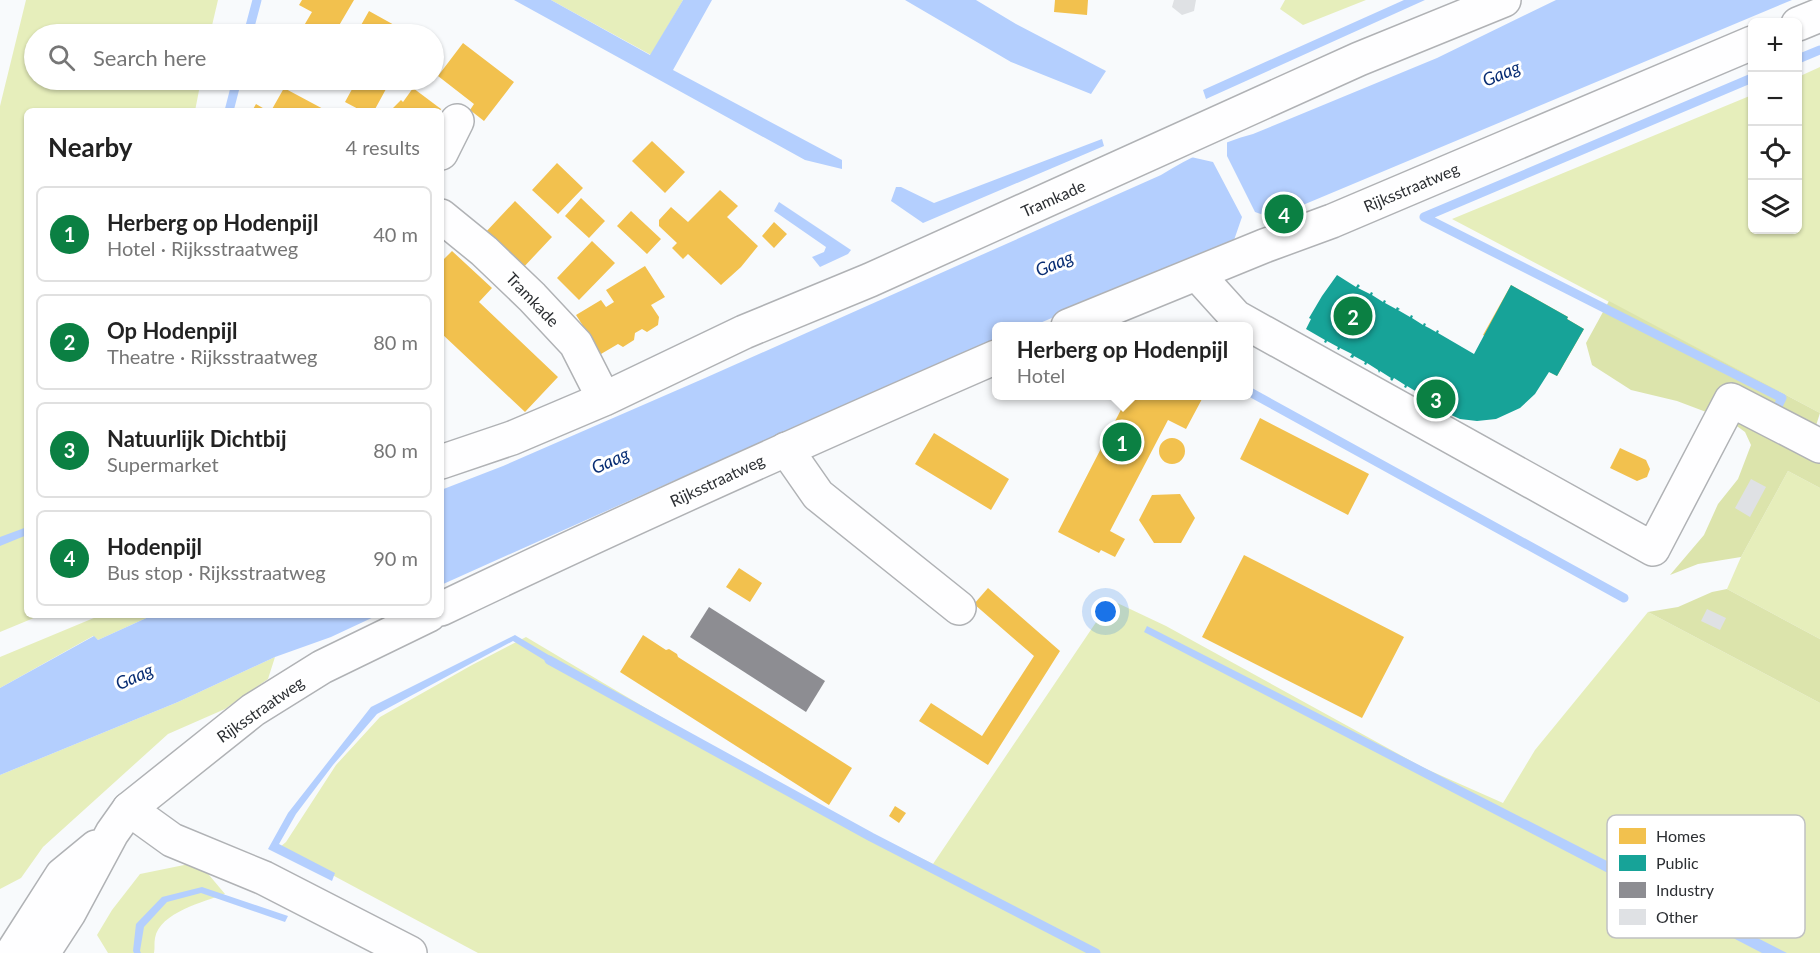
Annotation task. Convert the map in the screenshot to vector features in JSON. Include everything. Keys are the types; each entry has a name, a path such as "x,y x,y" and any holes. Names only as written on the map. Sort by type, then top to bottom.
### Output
{"main road":[{"name":"Tramkade","path":"444,461 512,438 604,399 744,332 870,280 1359,59 1504,0"},
{"path":"1802,22 1820,15"},
{"name":"Rijksstraatweg","path":"1080,322 1264,246 1332,221 1748,45"},
{"path":"444,147 457,121"},
{"name":"Tramkade","path":"444,218 484,251 576,344 604,399"},
{"path":"1197,274 1236,317 1245,322"},
{"path":"1253,326 1653,549 1731,400 1820,446"},
{"name":"Rijksstraatweg","path":"444,608 786,449 992,359"},
{"path":"786,449 818,495 959,608"},
{"name":"Rijksstraatweg","path":"0,947 12,953 62,875 121,821 254,710 322,667 423,618"},
{"path":"121,821 274,883 410,953"},
{"name":"Rijksstraatweg","path":"43,953 69,913 121,821"}],"green space":[{"path":"26,0 218,0 212,24 24,24 24,90 199,90 196,108 24,108 24,618 34,618 0,632 0,106"},
{"path":"551,0 683,0 651,55"},
{"path":"1285,0 1366,0 1303,25 1280,9"},
{"path":"1820,67 1820,413 1452,219 1748,97 1748,234 1802,234 1802,75"},
{"path":"1609,301 1820,413 1814,432 1820,435 1820,488 1788,471 1741,557 1698,564 1670,575 1704,535 1718,504 1738,479 1751,445 1745,432 1730,421 1677,401 1631,390 1592,365 1586,343"},
{"path":"1788,471 1820,488 1820,639 1727,589 1741,557"},
{"path":"1727,589 1820,639 1820,703 1648,612 1678,607 1712,592"},
{"path":"1111,600 1166,626 1424,768 1503,803 1535,750 1648,612 1820,703 1820,953 478,953 280,847 286,842 336,765 380,717 526,637 778,783 933,864"},
{"path":"94,618 146,618 98,640 93,636 0,688 0,657"},
{"path":"275,657 268,679 225,709 168,734 43,847 21,878 0,889 0,775 178,702"},
{"path":"194,863 204,869 225,894 184,909 165,921 155,938 154,953 108,953 97,935 112,910 140,874"}],"water":[{"path":"514,0 551,0 650,55 683,0 712,0 673,70 842,160 842,169 805,160"},
{"path":"905,0 976,0 1016,24 1106,71 1091,94 1011,62"},
{"path":"1404,0 1425,0 1206,99 1203,90"},
{"name":"Gaag","path":"1556,0 1792,0 1279,215 1277,219 1230,242 1042,322 992,322 992,344 671,482 444,584 444,489 503,466 705,378 1161,175 1206,151 1437,58"},
{"path":"1102,139 1104,146 923,223 891,201 896,187 901,187 934,203"},
{"path":"779,202 851,250 848,254 820,267 812,257 824,252 826,247 774,211"},
{"path":"24,528 24,536 0,546 0,537"},
{"name":"Gaag","path":"146,618 372,618 331,637 275,657 178,702 0,775 0,688 94,636 98,640"},
{"path":"1147,626 1607,861 1607,872 1144,632"},
{"path":"515,635 552,657 549,663 513,641 377,714 333,765 296,814 279,844 335,873 332,881 268,849 288,813 371,707"},
{"path":"202,887 288,916 285,922 201,893 167,902 144,927 141,953 134,953 136,924 162,897"},
{"path":"1733,938 1758,938 1787,953 1762,953"}],"pier":[{"path":"1227,141 1227,156 1255,212 1278,220 1233,243 1242,217 1213,162 1191,157"}],"building: Homes":[{"path":"302,0 354,0 340,24 305,24 312,12 299,5"},
{"path":"1055,0 1088,0 1087,15 1054,12"},
{"path":"369,11 392,24 362,24"},
{"path":"463,43 514,82 484,121 470,110 474,104 444,81 444,68"},
{"path":"283,90 288,90 321,108 273,108"},
{"path":"352,90 385,90 376,108 356,108 345,102"},
{"path":"412,90 416,90 440,108 393,108 401,100 403,102"},
{"path":"652,141 685,172 665,193 632,161"},
{"path":"557,163 583,188 558,214 532,190"},
{"path":"720,190 738,206 727,217 758,246 741,267 721,285 688,254 683,259 672,248 677,243 659,226 659,220 671,207 688,222"},
{"path":"581,198 605,221 589,238 565,216"},
{"path":"515,201 552,237 521,270 484,234"},
{"path":"631,211 661,239 647,254 617,226"},
{"path":"774,222 787,234 774,248 762,236"},
{"path":"592,241 615,263 579,300 557,278"},
{"path":"452,251 492,288 479,302 558,377 525,412 444,336 444,259"},
{"path":"645,266 665,297 651,305 659,317 658,325 647,332 642,329 635,333 634,340 623,347 618,344 601,354 576,315 601,300 606,307 614,302 606,290"},
{"path":"1511,285 1568,317 1567,319 1584,329 1557,376 1483,335"},
{"path":"1126,400 1201,400 1186,429 1168,420 1110,531 1125,539 1115,557 1101,550 1099,553 1058,532"},
{"path":"1260,418 1369,474 1348,515 1240,459"},
{"path":"934,433 1009,479 991,510 915,464"},
{"path":"1172,438 1181,442 1185,451 1181,460 1172,464 1163,460 1159,451 1163,442"},
{"path":"1620,448 1646,460 1650,469 1647,477 1637,481 1610,468"},
{"path":"1180,494 1195,518 1181,543 1154,543 1139,520 1152,495"},
{"path":"1244,555 1404,637 1362,718 1202,637"},
{"path":"739,568 762,583 750,602 726,587"},
{"path":"988,588 1060,651 988,765 919,721 931,703 982,736 1034,656 974,604"},
{"path":"643,635 666,650 669,649 677,654 678,657 852,768 829,805 620,672"},
{"path":"895,806 906,813 899,823 889,816"}],"building: Public":[{"path":"1337,275 1356,287 1358,284 1360,286 1358,288 1370,294 1373,293 1372,295 1383,302 1384,300 1385,303 1396,309 1397,307 1410,317 1413,316 1412,318 1423,325 1424,323 1436,332 1439,331 1438,333 1474,354 1511,285 1568,317 1567,319 1584,329 1557,376 1549,372 1535,394 1520,408 1496,419 1477,421 1460,419 1440,410 1425,401 1427,398 1407,386 1404,387 1405,385 1394,378 1392,381 1391,378 1380,371 1379,373 1367,363 1364,364 1365,362 1354,356 1350,357 1352,354 1340,348 1337,349 1338,347 1327,341 1324,342 1325,340 1306,329 1311,319 1309,318"}],"building: Industry":[{"path":"709,607 825,681 806,712 690,637"}],"building: Other":[{"path":"1174,0 1196,0 1194,11 1182,15 1172,7"},
{"path":"1751,479 1766,487 1750,517 1735,508"},
{"path":"1707,609 1726,618 1720,630 1701,621"}],"waterway":[{"path":"251,24 257,0"},
{"path":"1802,57 1820,50"},
{"path":"1748,80 1424,217 1782,398 1773,416"},
{"path":"230,108 234,90"},
{"path":"1253,394 1624,598"},
{"path":"549,660 871,837 1096,953"}],"place":[{"name":"Hodenpijl","path":"1284,214"},
{"name":"Op Hodenpijl","path":"1353,316"},
{"name":"Natuurlijk Dichtbij","path":"1436,399"},
{"name":"Herberg op Hodenpijl","path":"1122,442"}]}
